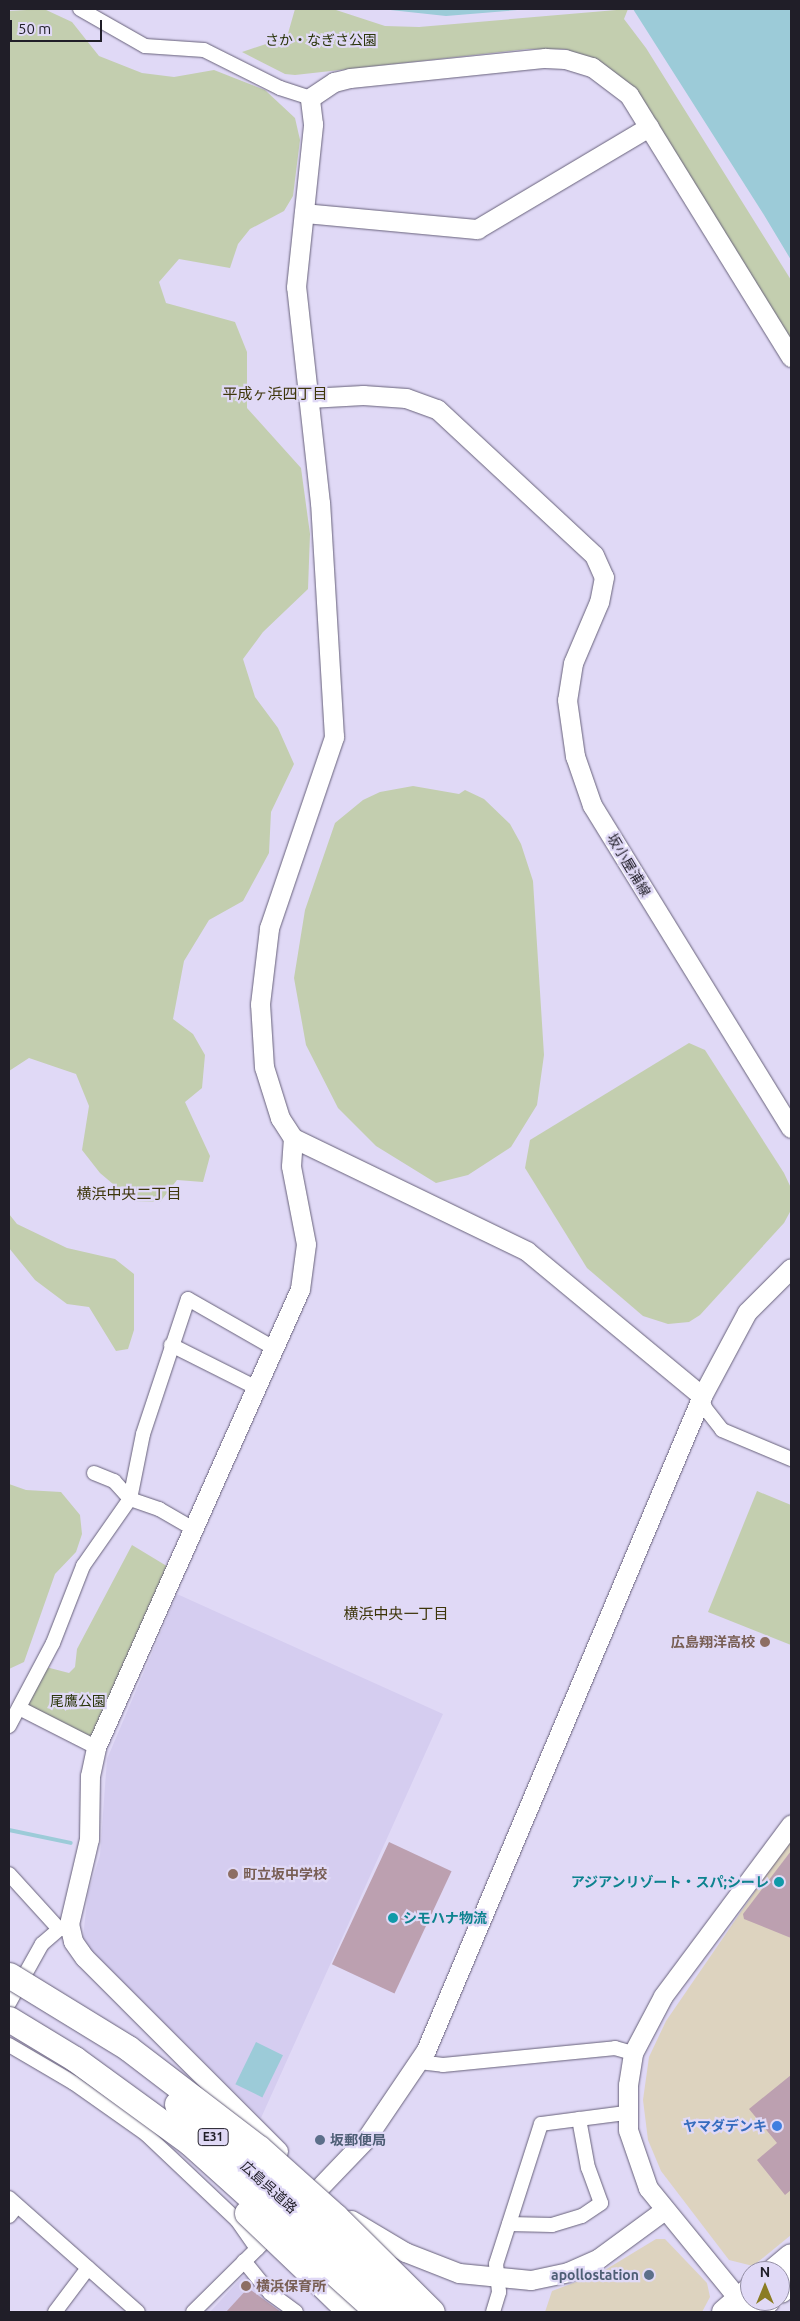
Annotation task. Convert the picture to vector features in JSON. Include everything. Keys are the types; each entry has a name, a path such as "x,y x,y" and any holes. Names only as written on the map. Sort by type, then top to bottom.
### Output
{"highway":[{"name":"広島呉道路","path":"9,1977 75,2022 166,2095 404,2312"},
{"path":"9,1977 72,2010 128,2048 259,2148 334,2216 432,2312"},
{"name":"広島呉道路","path":"9,2019 75,2059 190,2143 378,2312"},
{"path":"9,2032 115,2100 183,2156 350,2312"}],"street":[{"path":"80,9 145,46 204,50 280,88 310,98"},
{"path":"310,98 334,82 350,78 566,59 611,78 629,95 791,358"},
{"path":"310,98 313,124 296,286 320,503 334,737 269,928 260,1004 264,1067 280,1118 294,1138 527,1252 702,1396 705,1408 722,1430 791,1459"},
{"path":"304,213 477,229 649,127"},
{"name":"坂小屋浦線","path":"309,398 362,395 406,398 436,409 594,555 604,577 599,602 573,663 567,708 575,756 592,805 791,1128"},
{"path":"9,2003 42,1944 65,1929 89,1839 90,1776 96,1747 272,1347 300,1289 306,1244 291,1166 294,1138"},
{"path":"193,2312 365,2140 419,2062 702,1396 746,1312 791,1268"},
{"path":"9,1726 53,1643 83,1566 130,1499 143,1434 171,1344 188,1299 272,1347"},
{"path":"171,1344 255,1387"},
{"path":"94,1473 114,1481 130,1499 159,1509 192,1528"},
{"path":"19,1708 96,1747"},
{"path":"740,2301 663,2211 637,2164 626,2113 632,2053 663,1996 791,1824"},
{"path":"9,1874 65,1929 84,1958 317,2190 358,2226 405,2252 459,2273 498,2280 531,2280 568,2272 599,2258 663,2211"},
{"path":"9,2045 74,2083 146,2134 237,2220 257,2249"},
{"path":"419,2062 443,2065 615,2048 632,2053"},
{"path":"493,2312 500,2292 496,2264 541,2124 626,2113"},
{"path":"509,2224 552,2225 582,2216 602,2203 588,2168 579,2120"},
{"path":"12,2206 138,2312"},
{"path":"244,2261 270,2293 296,2312"},
{"path":"55,2312 88,2268"}],"shaded area":[{"path":"381,9 530,9 446,16"},
{"path":"633,9 791,9 791,260 764,215"},
{"name":"町立坂中学校","path":"177,1594 443,1714 261,2118 90,1949 83,1937 88,1893 100,1855 107,1759"},
{"path":"791,1839 791,2235 759,2261 740,2261 740,2263 729,2260 661,2171 648,2140 643,2100 649,2057 666,2021"},
{"path":"256,2042 283,2055 262,2097 235,2084"},
{"name":"apollostation","path":"656,2239 665,2239 707,2283 710,2297 702,2312 545,2312 552,2291 600,2273"},
{"name":"横浜保育所","path":"243,2276 251,2277 287,2312 210,2312"}],"green space":[{"path":"44,9 72,22 99,56 142,73 174,77 214,70 265,90 295,118 300,140 293,196 284,211 250,229 238,244 230,268 179,259 159,282 166,303 235,322 247,352 247,408 301,468 310,534 308,589 263,632 243,659 255,697 278,728 294,764 271,812 269,853 243,901 209,920 184,961 173,1019 193,1034 205,1055 202,1088 185,1102 210,1156 203,1182 177,1180 160,1202 133,1201 100,1173 82,1150 89,1106 76,1074 29,1058 9,1071 9,11"},
{"name":"さか・なぎさ公園","path":"295,9 333,9 385,26 419,27 628,9 624,19 646,48 791,280 791,340 630,85 605,65 565,49 528,49 295,75 285,74 242,52 287,37"},
{"path":"413,786 459,794 465,790 484,799 510,824 521,844 533,881 544,1055 537,1105 511,1147 468,1175 436,1183 376,1146 338,1108 306,1045 294,978 305,910 335,823 363,800 380,792"},
{"path":"689,1043 705,1050 784,1173 791,1188 791,1210 784,1223 700,1315 689,1322 668,1324 643,1316 587,1268 525,1168 530,1140"},
{"path":"9,1214 17,1224 67,1248 115,1259 134,1274 134,1330 128,1349 116,1351 89,1307 67,1304 35,1280 9,1248"},
{"path":"9,1484 26,1490 61,1492 80,1515 82,1534 76,1552 55,1574 24,1662 9,1669"},
{"path":"757,1491 791,1505 791,1645 708,1612"},
{"name":"尾鷹公園","path":"132,1545 170,1568 94,1742 25,1705 46,1667 69,1673 75,1667 77,1649"}],"building":[{"name":"シモハナ物流","path":"389,1842 452,1871 394,1994 332,1964"},
{"name":"アジアンリゾート・スパ;シーレ","path":"791,1851 791,1938 744,1919 743,1914"},
{"name":"ヤマダデンキ","path":"791,2075 791,2190 785,2195 757,2160 777,2143 749,2109"},
{"path":"248,2288 281,2312 226,2312"}],"waterway":[{"path":"9,1830 71,1843"}],"place":[{"name":"広島翔洋高校","path":"765,1642"},
{"name":"町立坂中学校","path":"233,1874"},
{"name":"アジアンリゾート・スパ;シーレ","path":"779,1882"},
{"name":"シモハナ物流","path":"393,1918"},
{"name":"ヤマダデンキ","path":"777,2126"},
{"name":"坂郵便局","path":"320,2140"},
{"name":"apollostation","path":"649,2275"},
{"name":"横浜保育所","path":"246,2286"}],"district":[{"name":"平成ヶ浜四丁目","path":"275,394"},
{"name":"横浜中央二丁目","path":"129,1194"},
{"name":"横浜中央一丁目","path":"396,1614"}]}
